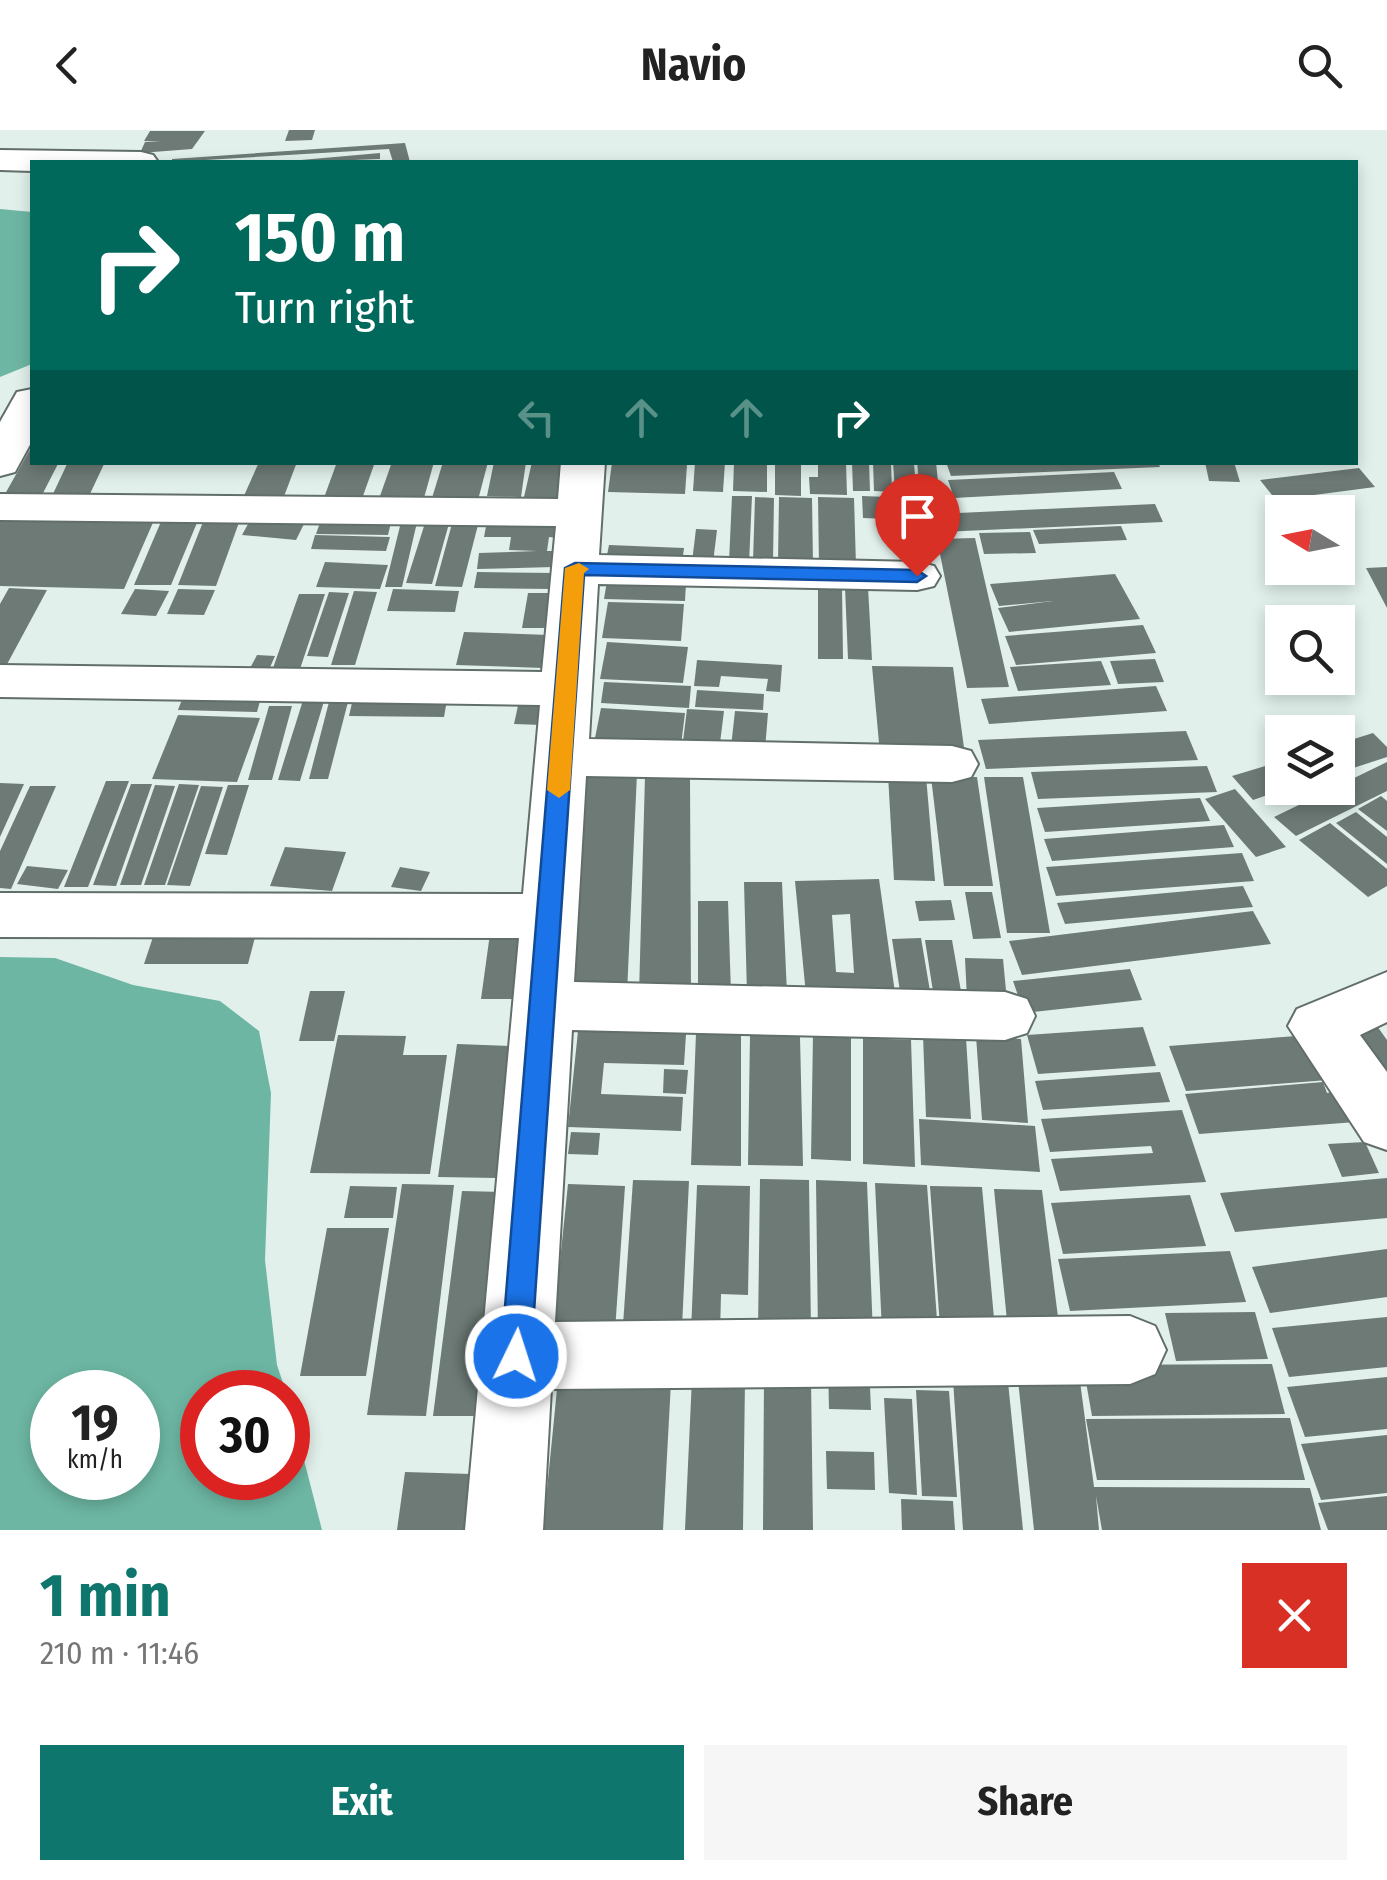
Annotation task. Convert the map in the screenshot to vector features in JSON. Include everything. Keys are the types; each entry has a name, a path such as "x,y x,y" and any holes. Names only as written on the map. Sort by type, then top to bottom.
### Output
{"street":[{"path":"0,160 131,151"},
{"path":"0,395 30,393"},
{"path":"0,462 30,405"},
{"path":"0,507 579,515 917,576"},
{"path":"504,1530 579,515"},
{"path":"0,681 566,688"},
{"path":"561,758 952,764"},
{"path":"0,915 549,916"},
{"path":"1387,996 1318,1026 1387,1123"},
{"path":"542,1005 1005,1016"},
{"path":"516,1356 1130,1350"}],"shaded area":[{"path":"0,209 30,212 30,365 0,377"},
{"path":"0,957 55,958 133,985 220,1001 259,1031 271,1093 265,1260 279,1370 180,1370 180,1500 310,1500 310,1483 322,1530 0,1530"}],"building":[{"path":"289,130 315,130 312,140 285,141"},
{"path":"150,131 205,131 192,149 140,153 145,142 161,142 144,141"},
{"path":"405,143 409,160 392,160 389,149 172,159"},
{"path":"380,153 380,159 301,160"},
{"path":"30,450 30,465 57,465 42,495 5,494"},
{"path":"67,465 104,465 89,496 52,496"},
{"path":"258,465 296,465 283,499 243,498"},
{"path":"336,465 374,465 363,496 325,495"},
{"path":"391,465 433,465 424,498 380,496"},
{"path":"442,465 487,465 478,500 432,498"},
{"path":"493,465 526,465 521,497 487,496"},
{"path":"531,465 567,465 560,499 524,497"},
{"path":"612,465 687,465 685,494 608,492"},
{"path":"695,465 725,465 723,492 693,491"},
{"path":"734,465 767,465 767,492 733,491"},
{"path":"775,465 801,465 801,496 775,495"},
{"path":"818,465 846,465 847,495 810,494 809,477 818,477"},
{"path":"852,465 869,465 870,491 853,491"},
{"path":"873,465 891,465 892,492 874,491"},
{"path":"893,465 914,465 916,492 895,492"},
{"path":"917,465 936,465 939,492 920,492"},
{"path":"947,465 1160,467 951,476"},
{"path":"1206,465 1235,465 1240,482 1209,481"},
{"path":"1359,468 1375,487 1314,495 1272,495 1260,480"},
{"path":"1114,472 1122,489 954,498 948,480"},
{"path":"732,496 752,496 749,563 729,562"},
{"path":"862,496 888,497 889,519 863,518"},
{"path":"755,497 774,498 773,561 753,561"},
{"path":"779,497 812,498 813,564 778,563"},
{"path":"818,497 854,498 856,566 819,565"},
{"path":"1155,504 1163,522 942,532 936,514"},
{"path":"253,515 306,520 296,540 242,535"},
{"path":"488,516 560,517 557,538 549,537 547,551 555,551 554,567 477,569 479,553 537,551 509,550 511,537 484,537"},
{"path":"163,517 199,518 171,585 134,585"},
{"path":"205,517 241,517 216,586 178,585"},
{"path":"322,517 392,518 388,535 316,534"},
{"path":"0,518 155,518 124,589 0,586"},
{"path":"402,518 418,518 402,587 385,587"},
{"path":"426,520 450,520 432,584 406,583"},
{"path":"453,520 479,521 462,587 435,586"},
{"path":"1121,526 1127,540 1039,544 1033,530"},
{"path":"696,529 717,530 713,563 692,562"},
{"path":"1030,532 1036,553 984,554 979,533"},
{"path":"315,535 390,537 386,551 311,549"},
{"path":"975,538 1009,687 967,688 937,539"},
{"path":"609,545 684,548 682,563 606,560"},
{"path":"325,562 388,565 380,589 316,587"},
{"path":"1387,567 1387,608 1366,568"},
{"path":"477,572 555,573 553,589 474,588"},
{"path":"1115,574 1140,619 1009,632 998,608 1053,601 999,606 990,584"},
{"path":"607,581 686,583 685,601 604,599"},
{"path":"818,586 842,587 843,659 818,659"},
{"path":"845,587 868,587 872,660 848,659"},
{"path":"9,588 47,590 5,668 0,668 0,604"},
{"path":"135,589 169,591 156,616 121,614"},
{"path":"178,589 215,590 204,615 167,614"},
{"path":"393,589 459,591 455,612 387,611"},
{"path":"354,591 377,592 355,665 331,665"},
{"path":"329,592 349,593 328,657 307,656"},
{"path":"528,593 553,593 548,628 522,628"},
{"path":"299,594 325,594 300,669 273,668"},
{"path":"608,602 684,604 681,641 602,638"},
{"path":"1143,625 1156,653 1016,665 1005,636"},
{"path":"464,632 549,635 543,668 456,665"},
{"path":"607,642 688,647 683,683 600,679"},
{"path":"257,655 275,656 268,672 249,670"},
{"path":"1155,659 1164,682 1118,684 1110,661"},
{"path":"697,660 782,665 780,692 766,691 768,679 721,676 719,687 694,686"},
{"path":"1101,661 1111,685 1018,691 1010,667"},
{"path":"872,666 953,667 965,755 880,754"},
{"path":"604,682 691,686 689,708 601,703"},
{"path":"1156,686 1167,711 989,724 981,699"},
{"path":"186,689 263,690 257,712 178,710"},
{"path":"697,690 764,694 763,710 695,707"},
{"path":"521,692 549,694 542,725 514,724"},
{"path":"354,694 448,694 444,717 349,716"},
{"path":"304,697 325,698 300,781 278,780"},
{"path":"329,702 348,702 328,779 309,779"},
{"path":"269,706 292,706 272,780 248,780"},
{"path":"601,708 685,713 680,753 593,748"},
{"path":"687,709 724,711 719,751 682,749"},
{"path":"735,711 768,713 765,749 731,747"},
{"path":"178,715 260,718 237,782 152,779"},
{"path":"1186,731 1198,760 986,769 978,740"},
{"path":"1373,733 1387,747 1387,757 1355,767 1355,739"},
{"path":"1387,762 1387,791 1296,836 1274,817 1299,805 1355,805 1355,778"},
{"path":"1207,766 1217,792 1038,799 1031,772"},
{"path":"1265,766 1265,796 1253,800 1232,776"},
{"path":"587,773 637,773 627,993 569,993"},
{"path":"888,775 926,776 935,881 894,880"},
{"path":"645,776 690,776 691,994 639,994"},
{"path":"931,777 977,777 993,886 944,886"},
{"path":"984,777 1023,777 1050,933 1007,933"},
{"path":"106,781 129,781 88,887 64,887"},
{"path":"0,783 24,784 0,837"},
{"path":"131,784 152,784 116,886 93,885"},
{"path":"179,784 199,785 165,885 144,885"},
{"path":"155,785 175,786 141,885 120,885"},
{"path":"228,785 249,785 227,855 205,854"},
{"path":"30,786 56,786 11,889 0,888 0,851"},
{"path":"201,786 223,787 190,886 167,885"},
{"path":"1235,789 1286,847 1256,857 1205,799"},
{"path":"1381,796 1387,801 1387,831 1358,809"},
{"path":"1200,798 1210,821 1045,832 1037,808"},
{"path":"1356,812 1387,837 1387,864 1336,823"},
{"path":"1330,823 1387,869 1387,886 1368,897 1299,840"},
{"path":"1224,825 1234,847 1052,861 1044,839"},
{"path":"285,847 346,852 332,891 270,886"},
{"path":"1242,853 1254,881 1056,896 1046,867"},
{"path":"27,866 68,870 58,889 17,884"},
{"path":"400,867 430,872 421,891 391,887"},
{"path":"879,879 895,993 806,995 795,881","holes":["850,914 854,973 836,972 832,915"]},
{"path":"744,882 782,882 787,994 747,994"},
{"path":"1243,886 1253,907 1065,924 1057,903"},
{"path":"965,892 992,892 1001,938 973,939"},
{"path":"951,900 955,920 919,921 915,901"},
{"path":"698,901 728,901 731,994 698,994"},
{"path":"1253,911 1271,944 1022,975 1009,941"},
{"path":"492,919 529,919 521,999 481,999"},
{"path":"157,925 258,926 248,964 144,964"},
{"path":"921,938 931,997 901,998 892,939"},
{"path":"925,940 952,940 962,997 934,998"},
{"path":"965,958 1003,959 1007,1001 967,999"},
{"path":"1130,969 1142,1000 1024,1013 1013,981"},
{"path":"310,991 345,991 334,1041 299,1041"},
{"path":"1372,1019 1387,1040 1387,1099 1337,1028"},
{"path":"1143,1027 1156,1066 1038,1074 1027,1035"},
{"path":"578,1031 686,1034 684,1065 604,1063 601,1094 683,1097 681,1131 568,1127"},
{"path":"696,1033 741,1034 741,1166 691,1165"},
{"path":"813,1034 851,1036 851,1161 811,1159"},
{"path":"338,1035 406,1036 403,1055 447,1055 430,1174 310,1173"},
{"path":"750,1035 800,1037 803,1166 748,1165"},
{"path":"923,1035 966,1038 971,1119 926,1117"},
{"path":"1309,1035 1328,1080 1186,1091 1169,1046"},
{"path":"976,1036 1021,1039 1028,1123 982,1120"},
{"path":"863,1038 911,1040 915,1167 863,1164"},
{"path":"457,1044 513,1046 497,1178 438,1177"},
{"path":"664,1069 688,1070 686,1094 663,1093"},
{"path":"1160,1072 1170,1102 1043,1110 1035,1081"},
{"path":"1323,1082 1327,1093 1342,1091 1356,1122 1199,1134 1185,1094"},
{"path":"1182,1110 1206,1182 1060,1191 1051,1159 1153,1153 1151,1146 1050,1152 1041,1119"},
{"path":"919,1119 1035,1126 1040,1172 921,1165"},
{"path":"571,1132 600,1133 598,1155 568,1154"},
{"path":"1365,1142 1379,1173 1342,1177 1328,1144"},
{"path":"1387,1178 1387,1218 1235,1232 1220,1193"},
{"path":"760,1179 809,1180 811,1332 758,1331"},
{"path":"633,1180 689,1181 682,1327 623,1325"},
{"path":"816,1180 867,1182 873,1335 818,1333"},
{"path":"875,1183 927,1185 938,1333 882,1331"},
{"path":"402,1184 454,1185 426,1416 367,1415"},
{"path":"568,1184 625,1186 615,1331 553,1329"},
{"path":"697,1185 750,1186 748,1295 721,1294 720,1333 691,1332"},
{"path":"350,1186 397,1187 393,1218 344,1218"},
{"path":"930,1186 982,1187 995,1329 940,1327"},
{"path":"994,1189 1042,1190 1060,1333 1008,1331"},
{"path":"462,1191 503,1192 479,1416 433,1416"},
{"path":"1190,1195 1206,1246 1063,1254 1051,1203"},
{"path":"327,1228 389,1228 366,1376 310,1376 310,1370 301,1370"},
{"path":"1387,1249 1387,1297 1270,1313 1252,1267"},
{"path":"1230,1251 1246,1302 1070,1311 1058,1259"},
{"path":"1255,1312 1268,1359 1176,1361 1165,1313"},
{"path":"1387,1317 1387,1367 1289,1377 1272,1328"},
{"path":"828,1364 869,1365 871,1410 829,1409"},
{"path":"1272,1364 1285,1414 1092,1416 1083,1365"},
{"path":"1017,1371 1079,1374 1094,1487 1310,1488 1321,1530 1102,1530 1096,1496 1099,1530 1034,1530"},
{"path":"764,1377 811,1379 813,1530 763,1530"},
{"path":"1387,1377 1387,1429 1305,1437 1287,1387"},
{"path":"692,1378 745,1380 743,1530 685,1530"},
{"path":"558,1379 671,1382 663,1530 543,1530"},
{"path":"953,1380 1008,1382 1023,1530 963,1530"},
{"path":"916,1390 949,1391 957,1497 922,1496"},
{"path":"884,1398 912,1399 917,1495 889,1493"},
{"path":"1290,1418 1305,1480 1097,1480 1086,1419"},
{"path":"1387,1435 1387,1493 1321,1500 1301,1444"},
{"path":"826,1451 874,1452 875,1490 827,1489"},
{"path":"405,1472 471,1474 465,1530 397,1530"},
{"path":"1387,1496 1387,1530 1328,1530 1318,1503"},
{"path":"901,1499 953,1501 955,1530 902,1530"}],"slow traffic":[{"path":"559,790 575,568 579,569"}],"route":[{"path":"516,1356 575,568 917,576"}]}
